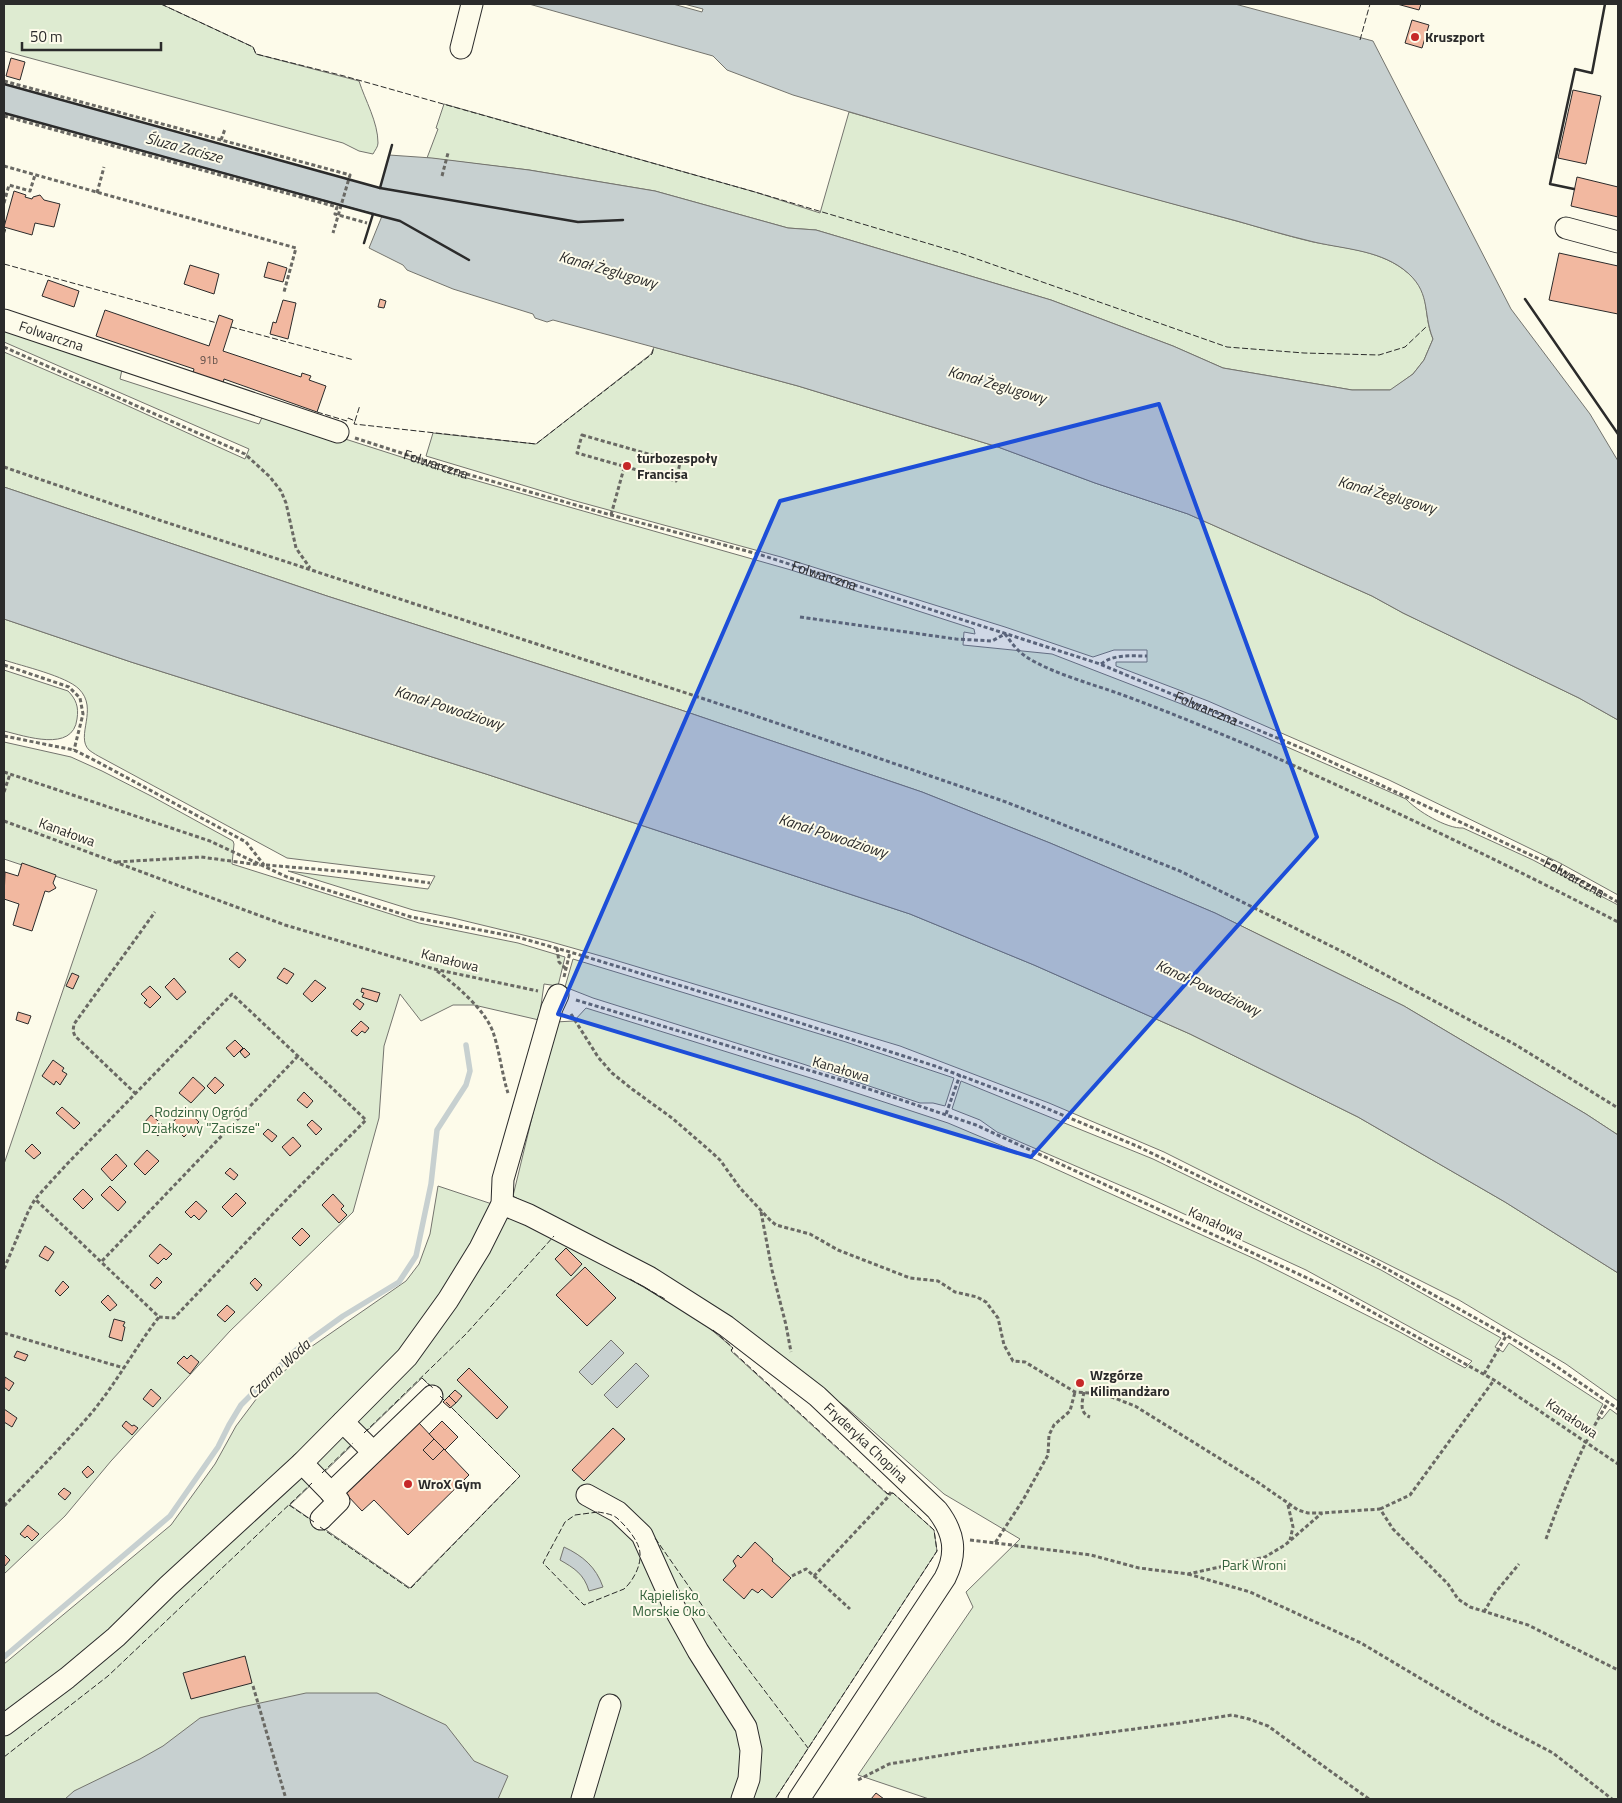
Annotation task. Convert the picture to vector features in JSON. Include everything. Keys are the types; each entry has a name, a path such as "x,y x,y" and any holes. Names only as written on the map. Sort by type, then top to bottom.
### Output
{"street":[{"path":"461,48 472,4"},
{"path":"1566,228 1618,242"},
{"name":"Folwarczna","path":"4,320 338,432"},
{"path":"4,1724 66,1678 116,1637 168,1586 307,1458 407,1357 448,1300 480,1248 502,1204 503,1179 552,1008 558,995"},
{"name":"Fryderyka Chopina","path":"502,1204 529,1215 649,1277 726,1326 817,1396 937,1510 947,1524 952,1538 952,1558 945,1578 799,1799"},
{"path":"331,1493 432,1396"},
{"path":"342,1422 373,1452"},
{"path":"307,1458 331,1493 339,1501 321,1519"},
{"path":"587,1495 618,1512 642,1535 678,1615 698,1651 746,1727 751,1750 749,1780 742,1799"},
{"path":"582,1799 610,1705"}],"path":[{"path":"4,81 350,174 333,233"},
{"path":"4,116 337,207 335,214 367,223"},
{"path":"221,140 225,129"},
{"path":"442,176 448,153"},
{"path":"4,166 296,248 284,292"},
{"path":"97,193 104,167"},
{"path":"4,203 9,185 30,191 35,175"},
{"path":"4,347 245,454 281,491 286,503 296,548 310,569"},
{"name":"Folwarczna","path":"338,432 463,473 758,554 1100,664 1341,766 1552,865 1618,902"},
{"path":"582,435 680,463 676,482 624,468 577,454 582,435"},
{"path":"4,467 744,711 1006,802 1180,871 1343,952 1516,1045 1618,1108"},
{"path":"611,515 624,468"},
{"path":"800,617 956,639 992,641 1005,634 1017,650 1060,673 1121,694 1247,745 1424,825 1618,922"},
{"path":"1100,664 1108,658 1146,656"},
{"path":"4,665 70,687 80,698 83,714 74,750"},
{"path":"4,736 74,750 246,842 264,865"},
{"path":"4,772 210,840 286,877 412,917 517,936 557,948 935,1066 1036,1104 1139,1147 1366,1258 1506,1335 1550,1362 1618,1409"},
{"path":"4,792 10,774"},
{"name":"Kanałowa","path":"4,821 285,925 434,969 558,995 848,1082 976,1125 1333,1290 1494,1380 1618,1464"},
{"path":"114,862 201,857 264,865 362,873 430,883"},
{"path":"136,1094 73,1032 74,1024 156,912"},
{"path":"557,948 559,962 566,969 570,952"},
{"path":"434,969 467,997 485,1018 494,1033 517,1127"},
{"path":"4,1269 35,1199 232,994 366,1120 289,1197 174,1318 159,1316 35,1199"},
{"path":"558,995 598,1057 612,1073 632,1090 672,1118 720,1160 760,1211 776,1225 810,1234 838,1250 910,1278 938,1281 955,1292 977,1296 986,1302 998,1318 1004,1345 1013,1361 1025,1362 1075,1392 1104,1394 1135,1406 1256,1481 1288,1504 1308,1513 1380,1509 1410,1495 1494,1380"},
{"path":"102,1261 298,1056"},
{"path":"946,1114 960,1075"},
{"path":"760,1211 790,1344 792,1366 788,1373"},
{"path":"4,1506 88,1416 124,1368 159,1316"},
{"path":"4,1333 124,1368"},
{"path":"1484,1374 1506,1335"},
{"path":"995,1543 1023,1500 1048,1455 1049,1435 1054,1425 1070,1411 1075,1392"},
{"path":"1084,1392 1082,1410 1085,1415 1090,1417"},
{"path":"1546,1539 1563,1492 1586,1441 1608,1402"},
{"path":"814,1576 888,1496 894,1487"},
{"path":"1288,1504 1293,1527 1290,1541"},
{"path":"1380,1509 1393,1529 1448,1584 1458,1599 1470,1607 1528,1626 1618,1670"},
{"path":"1188,1574 1265,1556 1290,1541 1322,1513"},
{"path":"952,1538 1091,1555 1139,1568 1188,1574 1250,1592 1361,1643 1492,1721 1553,1753 1612,1799"},
{"path":"1484,1612 1495,1594 1520,1564"},
{"path":"792,1576 806,1569 850,1609"},
{"path":"253,1686 286,1799"},
{"path":"858,1780 889,1764 975,1750 1180,1724 1232,1715 1268,1726 1369,1799"}],"highlighted area":[{"path":"1159,404 1317,837 1031,1157 558,1014 780,501"}],"green space":[{"path":"4,4 161,4 253,47 256,54 359,81 376,127 378,146 373,154 359,151 343,143 4,51"},
{"path":"444,104 755,192 820,213 849,112 1282,234 1360,251 1382,258 1403,269 1413,277 1419,286 1423,294 1433,339 1424,360 1413,374 1391,390 1352,390 1223,368 1173,346 1051,300 816,230 788,228 655,191 529,170 427,158 438,129 436,128"},
{"path":"4,325 123,365 120,379 259,424 264,413 467,478 791,570 974,629 975,634 964,632 963,645 1052,654 1246,729 1406,799 1425,814 1449,826 1463,828 1533,860 1618,905 1618,1135 1404,1006 1215,913 1050,843 922,792 678,709 327,596 4,487 4,352 245,459 249,449 4,342"},
{"path":"654,347 798,386 998,447 1095,483 1188,514 1372,596 1403,613 1579,698 1618,720 1618,895 1560,863 1389,780 1208,701 1116,666 1116,662 1147,662 1147,650 1114,650 1093,657 1005,627 781,557 572,500 426,456 433,433 536,444 651,354"},
{"path":"4,619 131,662 486,774 910,914 1034,965 1190,1034 1358,1117 1505,1202 1618,1273 1618,1401 1566,1364 1459,1300 1164,1152 1049,1103 900,1046 608,958 548,941 413,910 288,871 428,889 435,876 287,858 97,755 89,750 85,744 87,705 85,697 79,689 73,684 54,676 4,660"},
{"path":"4,670 68,691 75,700 78,711 74,729 67,736 47,740 4,731"},
{"name":"Rodzinny Ogród Działkowy \"Zacisze\"","path":"4,742 71,757 153,797 233,841 232,864 419,923 518,943 565,957 558,986 544,984 539,1020 474,1005 453,1005 421,1021 400,994 384,1046 379,1118 353,1212 230,1331 111,1461 65,1516 4,1574 4,1164 97,890 4,859"},
{"path":"573,959 846,1042 954,1078 945,1106 933,1103 920,1103 593,998 565,987"},
{"name":"Park Wroni","path":"586,1008 948,1123 1038,1161 1255,1259 1398,1331 1465,1368 1472,1361 1306,1270 1145,1196 997,1132 980,1120 952,1109 961,1081 1153,1159 1381,1270 1501,1338 1495,1347 1503,1352 1509,1343 1603,1404 1597,1415 1602,1419 1610,1409 1618,1415 1618,1799 929,1799 858,1775 973,1607 966,1592 1020,1539 944,1494 847,1408 778,1357 650,1272 513,1196 555,1022 574,1021"},
{"name":"Kąpielisko Morskie Oko","path":"438,1186 492,1204 611,1268 701,1321 733,1348 731,1351 887,1494 893,1493 934,1530 937,1551 775,1799 4,1799 4,1664 171,1525 215,1464 236,1426 260,1394 308,1349 406,1281 419,1264 430,1234","holes":["422,1378 520,1476 410,1588 290,1505"]}],"water":[{"path":"529,4 673,4 702,12 703,9 684,4 1235,4 1373,41 1511,309 1590,414 1618,461 1618,720 1579,698 1403,613 1372,596 1188,514 1095,483 998,447 798,386 553,320 547,322 535,318 533,314 453,289 407,270 403,265 369,248 382,216 4,113 4,84 380,188 389,155 432,158 529,170 655,191 788,228 816,230 1051,300 1173,346 1223,368 1352,390 1390,390 1413,374 1424,360 1433,339 1425,302 1418,285 1403,269 1381,257 1358,250 1322,244 1125,191 793,95 727,70 713,56"},
{"name":"Kanał Powodziowy","path":"4,487 327,596 678,709 922,792 1050,843 1215,913 1404,1006 1618,1135 1618,1273 1505,1202 1358,1117 1190,1034 1034,965 910,914 486,774 131,662 4,619"},
{"path":"611,1340 624,1353 592,1385 579,1372"},
{"path":"636,1363 649,1376 617,1408 604,1395"},
{"path":"564,1547 577,1554 593,1568 603,1587 589,1591 578,1572 560,1560"},
{"path":"306,1693 377,1693 446,1725 474,1761 508,1776 498,1799 65,1799 74,1791 163,1746 200,1718"}],"building":[{"path":"1397,4 1421,4 1419,10"},
{"path":"1412,20 1429,25 1422,48 1405,43"},
{"path":"11,58 25,62 20,80 6,76"},
{"path":"1573,90 1601,96 1586,164 1558,158"},
{"path":"1577,177 1618,187 1618,217 1571,206"},
{"path":"14,191 32,199 40,195 44,200 60,204 54,227 35,223 32,235 4,227"},
{"path":"1559,253 1618,266 1618,314 1549,300"},
{"path":"268,262 287,268 283,282 264,277"},
{"path":"190,265 219,274 214,294 184,284"},
{"path":"48,280 79,291 74,307 42,296"},
{"path":"380,299 386,301 384,308 378,307"},
{"path":"283,300 296,303 288,339 270,334 273,322 276,323"},
{"path":"105,310 209,346 219,315 233,320 223,351 301,377 302,373 311,376 309,380 326,386 317,412 224,379 223,383 193,373 194,369 96,336"},
{"path":"22,863 56,875 53,883 56,888 49,892 45,891 32,931 13,925 19,904 4,899 5,872 18,876"},
{"path":"237,952 246,960 239,968 229,959"},
{"path":"284,968 294,974 287,984 277,978"},
{"path":"72,973 79,976 73,989 66,986"},
{"path":"174,978 186,992 177,1000 165,987"},
{"path":"315,980 326,988 312,1002 303,994"},
{"path":"150,986 161,997 150,1008 144,1003 147,1000 141,994"},
{"path":"362,988 380,993 377,1002 362,997 364,993 361,992"},
{"path":"357,999 364,1004 360,1010 353,1004"},
{"path":"18,1012 31,1016 28,1024 16,1020"},
{"path":"361,1021 369,1028 365,1033 362,1031 357,1036 351,1031"},
{"path":"235,1040 243,1048 234,1057 226,1048"},
{"path":"244,1048 250,1054 245,1058 240,1052"},
{"path":"53,1060 64,1068 62,1071 67,1074 60,1085 56,1081 54,1085 42,1076"},
{"path":"193,1077 205,1088 191,1103 179,1093"},
{"path":"215,1077 224,1085 215,1094 207,1086"},
{"path":"304,1092 313,1101 307,1108 297,1100"},
{"path":"62,1107 80,1123 74,1129 56,1113"},
{"path":"185,1109 199,1122 184,1137 171,1124"},
{"path":"151,1115 164,1126 158,1136 144,1123"},
{"path":"312,1120 322,1129 316,1135 307,1125"},
{"path":"268,1129 277,1136 272,1142 263,1134"},
{"path":"293,1137 301,1146 290,1156 282,1147"},
{"path":"32,1144 41,1153 34,1159 25,1151"},
{"path":"147,1150 159,1161 145,1175 134,1164"},
{"path":"116,1154 127,1166 112,1181 101,1169"},
{"path":"230,1168 238,1175 234,1180 225,1173"},
{"path":"110,1186 126,1202 118,1211 101,1195"},
{"path":"83,1189 93,1199 83,1209 73,1199"},
{"path":"236,1193 246,1203 232,1217 222,1207"},
{"path":"333,1194 344,1206 341,1209 347,1215 339,1223 322,1205"},
{"path":"196,1201 207,1211 199,1220 194,1215 191,1218 185,1212"},
{"path":"302,1228 310,1236 300,1246 292,1238"},
{"path":"160,1244 172,1254 158,1264 149,1256"},
{"path":"45,1246 54,1252 48,1261 39,1256"},
{"path":"566,1248 582,1264 571,1276 555,1259"},
{"path":"585,1267 616,1298 587,1326 556,1295"},
{"path":"157,1277 162,1282 155,1289 150,1285"},
{"path":"255,1278 262,1285 257,1291 250,1283"},
{"path":"63,1281 69,1287 60,1296 55,1291"},
{"path":"108,1295 117,1305 110,1311 101,1302"},
{"path":"227,1305 235,1312 225,1322 217,1315"},
{"path":"114,1319 125,1322 122,1341 109,1337"},
{"path":"17,1351 28,1355 25,1361 14,1357"},
{"path":"191,1355 199,1362 190,1374 177,1363 184,1356 187,1359"},
{"path":"469,1368 508,1407 497,1419 457,1380"},
{"path":"5,1377 14,1383 9,1391 4,1387"},
{"path":"151,1389 161,1398 153,1407 143,1399"},
{"path":"455,1390 462,1396 456,1403 449,1396"},
{"path":"449,1396 456,1403 450,1408 443,1402"},
{"path":"4,1409 17,1418 12,1427 4,1422"},
{"path":"126,1421 138,1428 132,1435 122,1426"},
{"path":"442,1421 458,1437 445,1450 429,1434"},
{"name":"WroX Gym","path":"419,1423 434,1439 423,1450 433,1460 444,1449 469,1475 408,1535 374,1500 362,1511 346,1494"},
{"path":"613,1428 625,1439 584,1481 572,1470"},
{"path":"434,1439 444,1449 433,1460 423,1450"},
{"path":"88,1466 94,1472 87,1478 82,1472"},
{"path":"64,1488 71,1493 65,1500 58,1494"},
{"path":"28,1525 39,1534 32,1541 27,1536 25,1538 20,1534"},
{"path":"755,1542 791,1578 772,1598 762,1589 758,1593 752,1589 744,1599 723,1580 736,1566 733,1561 738,1555 741,1558"},
{"path":"4,1554 10,1560 4,1567"},
{"path":"245,1656 252,1683 191,1699 183,1673"},
{"path":"876,1793 884,1799 871,1799"}],"waterway":[{"name":"Czarna Woda","path":"4,1657 170,1516 218,1447 241,1405 296,1350 343,1316 399,1282 416,1256 431,1184 437,1130 466,1085 470,1071 466,1045"}],"fence":[{"path":"161,4 253,47 256,54 344,76 755,192 960,253 1227,347 1304,353 1379,355 1405,347 1426,327"},
{"path":"1360,40 1370,4"},
{"path":"4,235 6,228"},
{"path":"4,264 217,323"},
{"path":"231,327 354,360"},
{"path":"317,412 347,421 348,418 355,421 354,424 536,444 652,354 654,347"},
{"path":"355,421 360,405"},
{"path":"364,1433 466,1334 554,1236"},
{"path":"630,1279 665,1299"},
{"path":"713,1330 733,1348 731,1350 888,1494 893,1493 934,1530 937,1551 775,1799"},
{"path":"422,1378 433,1388"},
{"path":"320,1527 410,1589 520,1476 440,1396"},
{"path":"322,1473 353,1443"},
{"path":"4,1757 108,1676 312,1483"},
{"path":"289,1505 314,1522"},
{"path":"598,1512 615,1517 624,1525 638,1544 640,1559 636,1573 624,1589 584,1605 543,1563 565,1522 575,1515 598,1512"},
{"path":"655,1538 727,1641 808,1748"}],"wall":[{"path":"1574,189 1550,184 1575,69 1592,73 1605,4"},
{"path":"4,84 380,188 392,145"},
{"path":"4,113 373,214 364,243"},
{"path":"380,188 578,222 623,220"},
{"path":"373,214 400,221 469,260"},
{"path":"1525,299 1618,434"}],"place":[{"name":"Kruszport","path":"1415,37"},
{"name":"turbozespoły Francisa","path":"627,466"},
{"name":"Wzgórze Kilimandżaro","path":"1080,1383"},
{"name":"WroX Gym","path":"408,1484"}],"water label":[{"name":"Śluza Zacisze","path":"184,148"},
{"name":"Kanał Żeglugowy","path":"608,270"},
{"name":"Kanał Żeglugowy","path":"997,385"},
{"name":"Kanał Żeglugowy","path":"1387,495"}]}
